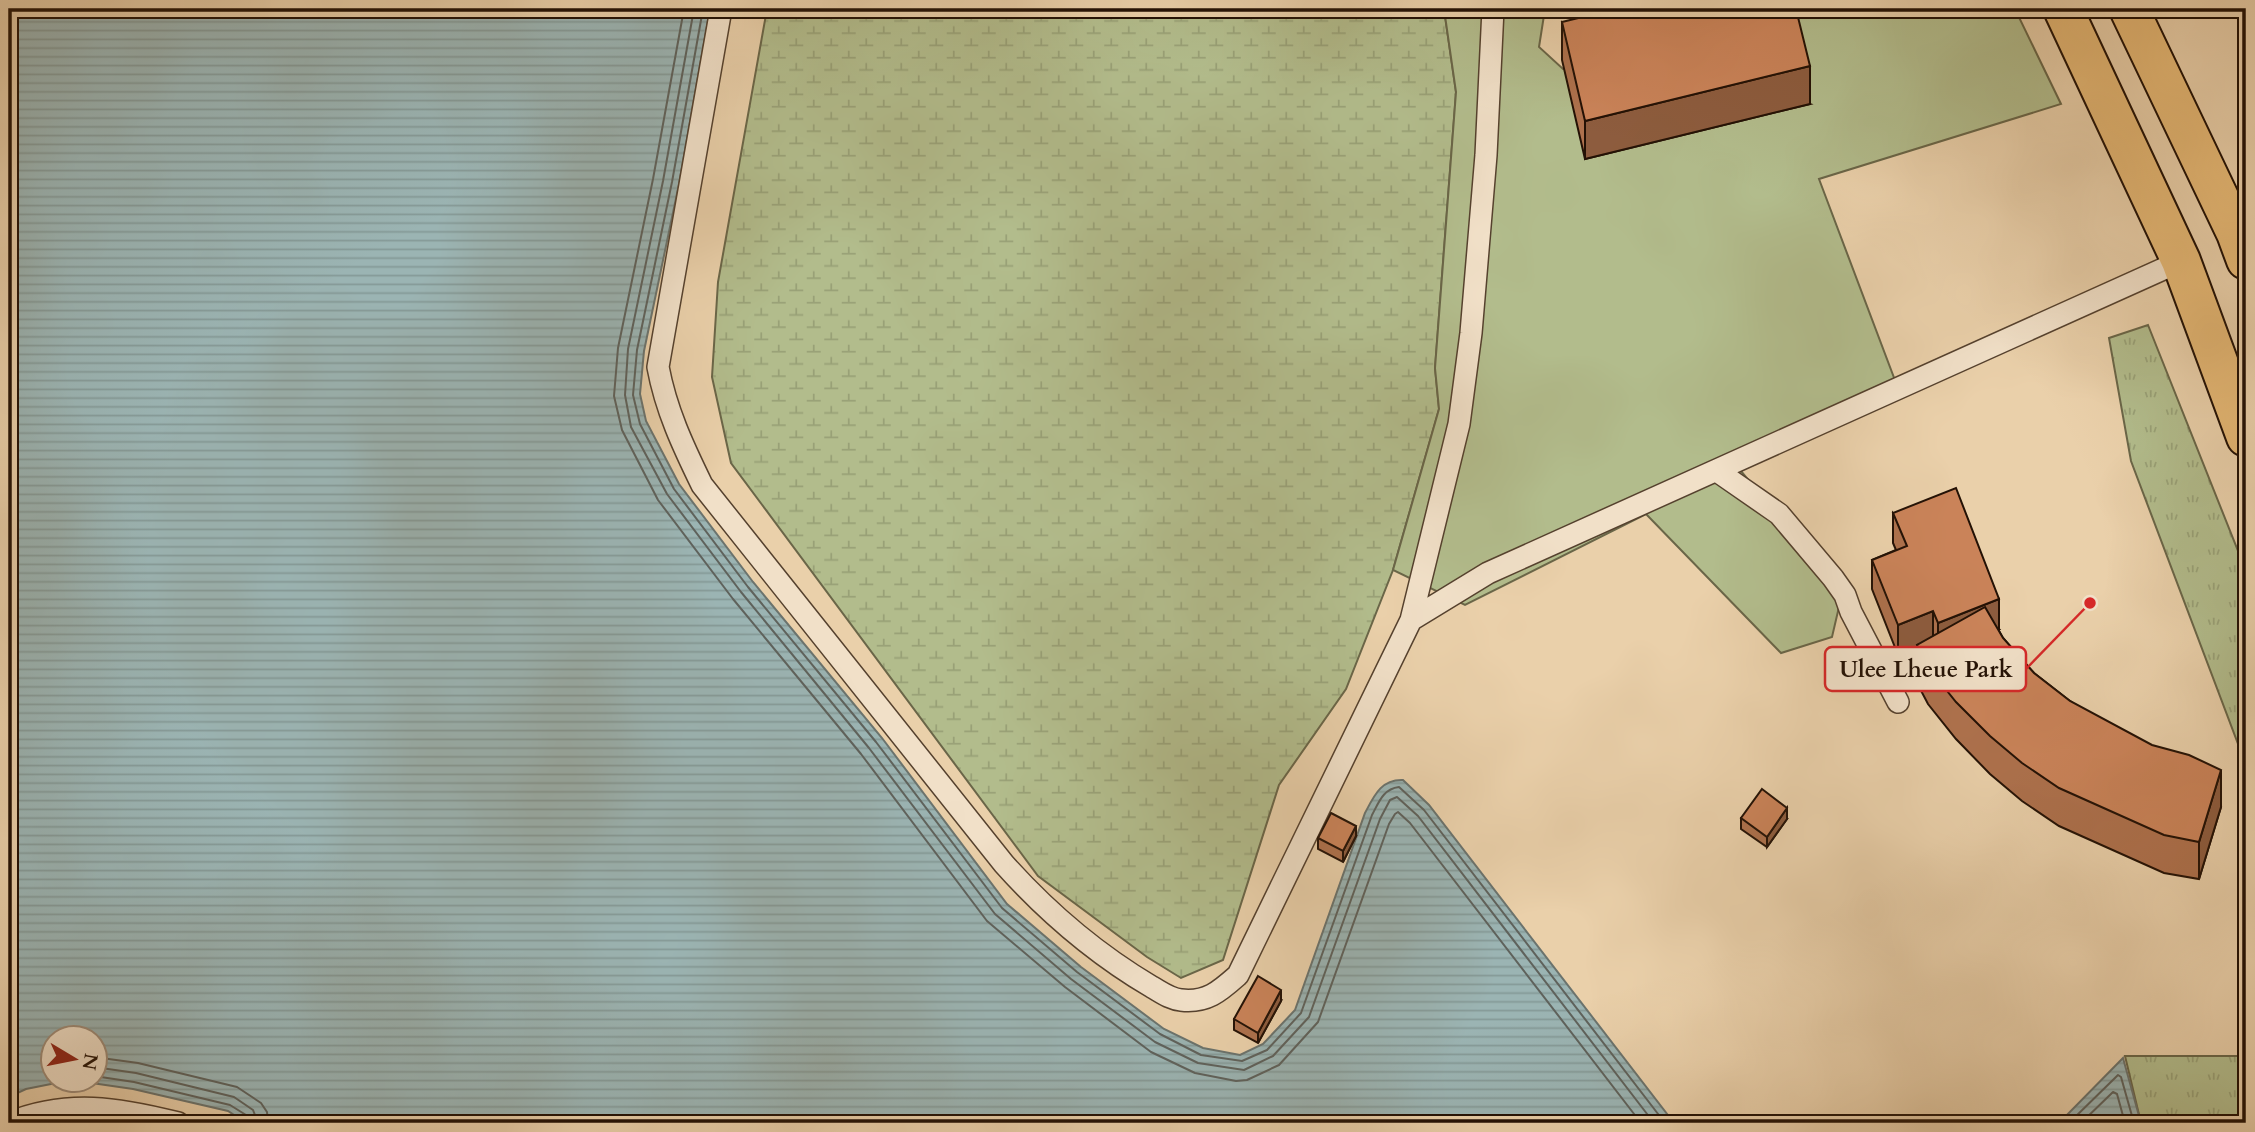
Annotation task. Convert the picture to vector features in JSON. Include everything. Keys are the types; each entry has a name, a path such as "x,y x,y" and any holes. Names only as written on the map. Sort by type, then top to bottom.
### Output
{"highway":[{"path":"2063,9 2181,261 2246,437"},
{"path":"2129,9 2241,246 2181,261"}],"lane":[{"path":"721,9 658,367 671,417 702,485 1004,864 1038,901 1091,946 1173,999 1202,999 1217,993 1238,975 1411,620 1459,424 1471,333 1486,155 1493,9"},
{"path":"1411,620 1488,573 2181,261"},
{"path":"1717,471 1779,514 1833,578 1845,595 1851,612 1899,702"},
{"path":"9,1122 28,1115 72,1107 120,1109 178,1123"}],"green space":[{"path":"767,9 1444,9 1456,92 1435,368 1439,409 1393,570 1346,689 1279,785 1223,960 1181,978 1147,957 1038,876 731,463 712,377 718,282"},
{"path":"1444,9 1545,9 1539,47 1563,69 1803,9 2015,9 2061,104 1819,179 1896,383 1736,465 1842,594 1832,637 1781,653 1646,514 1465,605 1393,570 1439,409 1435,368 1456,92"},
{"path":"2148,325 2246,571 2246,765 2131,461 2109,338"},
{"path":"2125,1056 2246,1056 2246,1123 2141,1123"}],"water":[{"path":"9,9 710,9 679,184 644,351 640,394 646,421 679,484 753,582 882,738 1007,904 1081,967 1164,1029 1203,1048 1240,1055 1263,1044 1295,1010 1365,813 1375,795 1384,786 1395,780 1403,780 1429,805 1674,1123 246,1123 228,1111 108,1085 108,1024 38,1024 38,1087 9,1097"},
{"path":"2123,1058 2141,1123 2059,1123"}],"building":[{"path":"1615,9 1796,9 1810,66 1585,121 1562,22"},
{"path":"1956,488 1999,599 1938,623 1933,611 1898,625 1872,560 1907,546 1893,513"},
{"path":"1985,607 2003,638 2034,673 2070,701 2152,745 2189,755 2221,770 2199,842 2164,835 2059,788 2022,763 1956,702 1928,667 1917,645"},
{"path":"1762,789 1787,808 1767,837 1741,818"},
{"path":"1331,813 1356,826 1343,851 1318,838"},
{"path":"1258,976 1281,990 1258,1033 1234,1019"}],"place":[{"name":"Ulee Lheue Park","path":"2090,603"}]}
